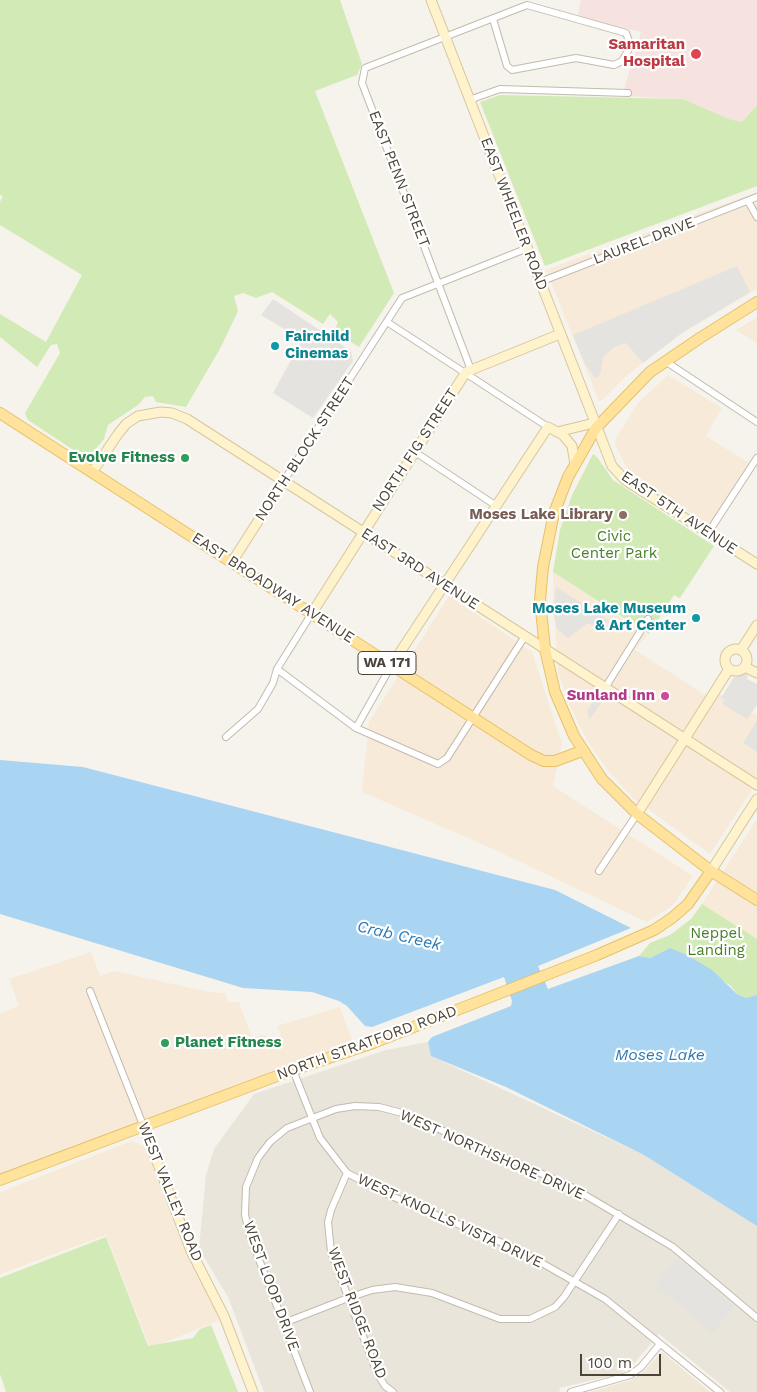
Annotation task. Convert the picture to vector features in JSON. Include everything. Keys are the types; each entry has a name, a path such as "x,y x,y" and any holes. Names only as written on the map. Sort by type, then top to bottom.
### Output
{"main road":[{"name":"EAST WHEELER ROAD","path":"431,0 595,425"},
{"path":"757,302 665,361 637,384 595,425 560,495 548,536 540,593 545,649 560,706 582,751 602,780 637,814 711,872 757,900"},
{"path":"469,371 560,334"},
{"name":"NORTH FIG STREET","path":"312,613 469,371"},
{"name":"EAST 3RD AVENUE","path":"93,471 126,424 148,412 172,413 187,419 757,785"},
{"name":"EAST BROADWAY AVENUE","path":"0,413 93,471 531,755 544,761 564,760 582,751"},
{"path":"557,432 595,425"},
{"name":"EAST 5TH AVENUE","path":"595,425 607,458 621,476 757,564"},
{"path":"391,666 548,427 557,432 572,446 575,464"},
{"name":"NORTH BLOCK STREET","path":"232,562 283,482"},
{"path":"741,650 757,625"},
{"path":"734,649 741,650 747,658 745,666 740,671 730,669 725,664 726,654 734,649"},
{"path":"745,666 757,673"},
{"path":"637,814 730,669"},
{"path":"711,872 757,799"},
{"name":"NORTH STRATFORD ROAD","path":"0,1180 143,1125 373,1043 555,972 654,930 688,904 711,872"},
{"name":"WEST VALLEY ROAD","path":"143,1125 191,1250 224,1316 253,1392"}],"street":[{"path":"445,38 527,5 626,33 629,49 622,61 614,65 576,58 512,70 506,66 493,19"},
{"name":"EAST PENN STREET","path":"445,38 365,68 362,83 438,282 469,371"},
{"path":"469,100 500,89 628,93"},
{"name":"LAUREL DRIVE","path":"540,282 757,197"},
{"path":"748,201 757,217"},
{"name":"NORTH BLOCK STREET","path":"283,482 402,298 438,282 528,248"},
{"path":"387,322 469,371 548,427"},
{"path":"665,361 757,422"},
{"path":"415,452 495,505"},
{"path":"708,533 757,458"},
{"name":"NORTH FIG STREET","path":"226,737 258,708 273,683 278,669 312,613"},
{"path":"605,688 648,619"},
{"path":"278,669 356,728 420,758 442,763 525,636"},
{"path":"356,728 391,666"},
{"path":"599,871 637,814"},
{"name":"WEST VALLEY ROAD","path":"90,990 143,1125"},
{"name":"WEST KNOLLS VISTA DRIVE","path":"293,1070 310,1117 333,1157 347,1173 389,1196 519,1250 605,1299 720,1392"},
{"name":"WEST NORTHSHORE DRIVE","path":"310,1117 336,1109 355,1106 379,1107 402,1113 568,1185 673,1247 757,1318"},
{"name":"WEST LOOP DRIVE","path":"310,1117 287,1128 270,1142 258,1158 246,1187 245,1215 250,1236 310,1392"},
{"name":"WEST RIDGE ROAD","path":"347,1173 331,1210 328,1222 331,1252 376,1373 385,1386 393,1392"},
{"path":"284,1323 372,1290 395,1287 432,1293 500,1319 515,1321 530,1319 555,1307 619,1214"},
{"path":"571,1392 630,1375 641,1367 660,1344"}],"shaded area":[{"name":"Samaritan Hospital","path":"581,0 757,0 757,105 742,122 729,119 683,99 622,96 641,32 577,18"},
{"path":"757,192 757,289 682,333 626,376 599,401 546,270"},
{"path":"737,266 750,292 682,333 643,363 626,343 613,348 603,357 600,375 595,378 585,364 573,335"},
{"path":"273,299 351,351 353,361 313,418 273,393 302,340 261,315"},
{"path":"757,317 757,343 736,330"},
{"path":"668,375 722,408 706,436 752,465 712,527 628,470 615,444 616,438 638,403"},
{"path":"553,572 647,635 635,650 715,701 719,694 757,715 757,782 710,854 634,799 609,772 588,742 572,710 558,672"},
{"path":"556,587 608,620 602,630 588,623 568,638 557,629 554,616 559,608 554,604"},
{"path":"449,596 532,652 562,744 553,786 693,876 673,905 647,922 491,848 362,792 369,722"},
{"path":"748,675 747,679 757,684 757,705 747,719 722,704 725,700 721,698 734,677"},
{"path":"597,695 601,703 590,719 587,711"},
{"path":"757,720 757,752 743,743"},
{"path":"757,819 757,940 702,904"},
{"path":"91,952 100,976 114,971 209,992 225,993 228,1002 239,1002 252,1038 263,1034 271,1039 281,1036 277,1026 340,1007 355,1049 0,1180 0,1014 19,1006 9,979"},
{"path":"428,1042 431,1056 644,1155 757,1225 757,1392 730,1392 659,1334 632,1366 619,1374 559,1388 560,1392 264,1392 228,1297 199,1249 206,1175 214,1149 254,1094 386,1050"},
{"path":"132,1141 145,1147 184,1250 210,1296 220,1320 150,1348 106,1235 0,1274 0,1192"},
{"path":"678,1259 734,1306 712,1333 656,1285"},
{"path":"662,1352 710,1392 590,1392 631,1380 642,1373"}],"green space":[{"path":"0,0 340,0 362,64 357,75 315,91 394,293 359,347 334,331 338,322 330,314 323,324 272,292 256,298 243,293 234,296 238,311 221,347 186,407 156,402 153,396 145,397 138,405 108,425 104,439 87,459 28,420 25,413 60,353 57,344 51,345 37,367 0,337 0,314 46,342 82,275 0,225 0,202 3,196 0,195"},
{"path":"500,95 683,99 729,119 742,122 757,105 757,186 545,266 480,102"},
{"name":"Civic Center Park","path":"593,454 613,480 714,546 680,598 674,595 649,634 553,572 560,530 572,495"},
{"name":"Neppel Landing","path":"702,904 757,939 757,995 746,998 737,994 731,986 670,948 650,958 639,956 650,943 670,935 691,919"},
{"path":"106,1237 148,1346 193,1338 200,1329 211,1325 238,1392 6,1392 0,1374 0,1278"}],"water":[{"name":"Moses Lake","path":"0,760 83,767 555,890 631,928 538,966 548,989 639,956 650,958 670,948 687,955 712,970 737,994 746,998 757,995 757,1226 644,1155 506,1087 431,1056 428,1042 432,1037 511,1006 512,1001 504,977 372,1027 365,1026 347,1006 339,1001 312,992 243,988 0,914"}],"place":[{"name":"Samaritan Hospital","path":"696,54"},
{"name":"Fairchild Cinemas","path":"275,346"},
{"name":"Evolve Fitness","path":"185,458"},
{"name":"Moses Lake Library","path":"623,515"},
{"name":"Moses Lake Museum & Art Center","path":"696,618"},
{"name":"Sunland Inn","path":"665,696"},
{"name":"Planet Fitness","path":"165,1043"}],"water label":[{"name":"Crab Creek","path":"399,936"}]}
